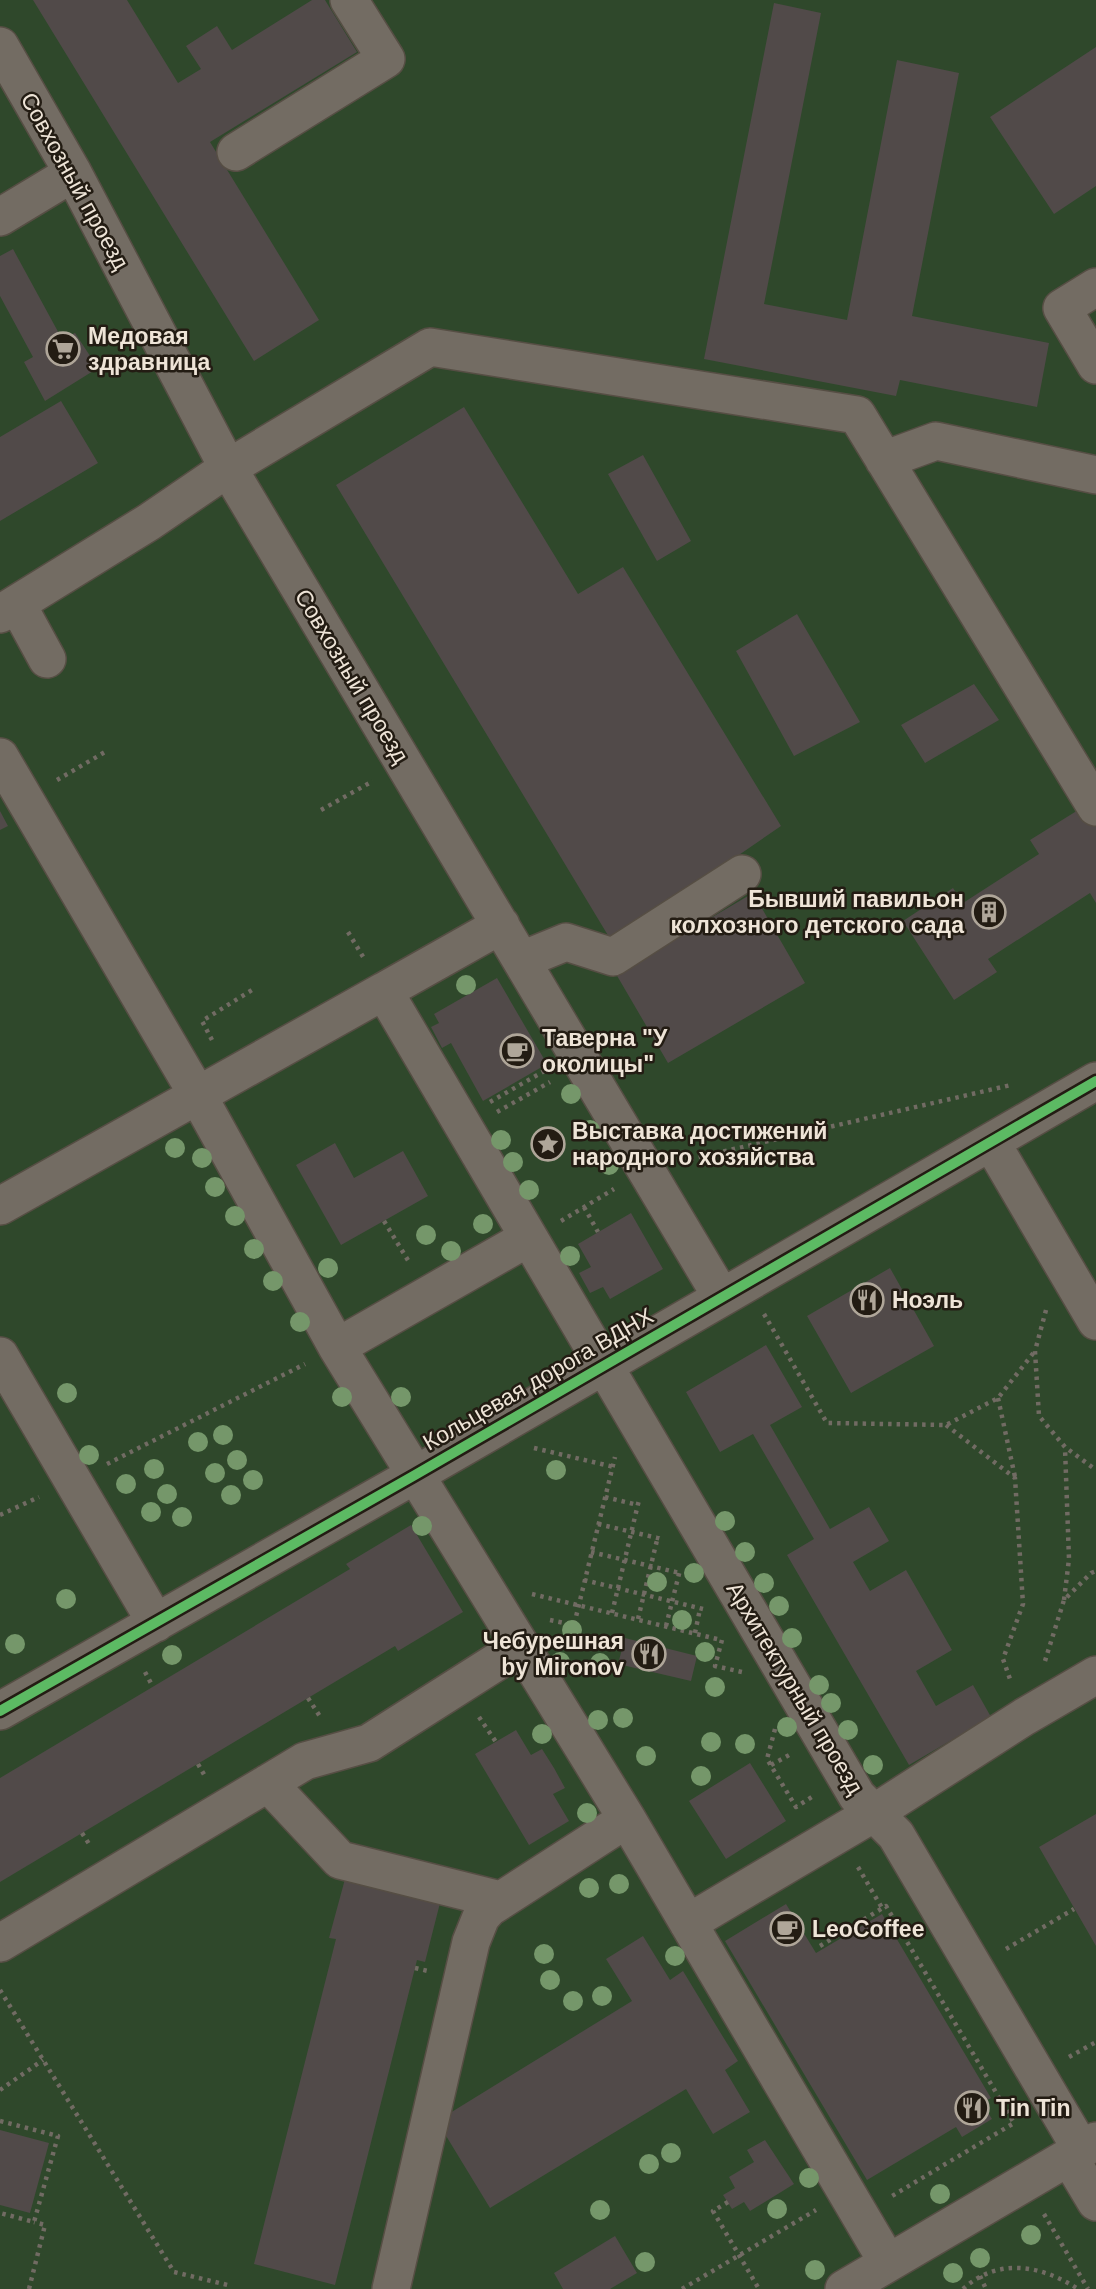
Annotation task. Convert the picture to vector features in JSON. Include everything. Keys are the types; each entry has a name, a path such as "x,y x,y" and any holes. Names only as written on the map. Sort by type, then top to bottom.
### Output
{"street":[{"path":"236,152 386,59 349,0"},
{"name":"Совхозный проезд","path":"0,46 73,173 228,468 721,1296"},
{"path":"0,217 73,173"},
{"path":"1096,287 1062,308 1096,365"},
{"path":"47,659 8,609 149,522 228,468 430,347 857,415 1096,807"},
{"path":"884,460 936,441 1096,475"},
{"path":"0,757 197,1094 337,1348 688,1923 742,1991 846,2192 888,2263"},
{"path":"522,960 566,942 613,957 742,874"},
{"path":"0,1206 500,925"},
{"name":"Архитектурный проезд","path":"384,991 857,1796 896,1835 1082,2149 1096,2202"},
{"name":"Кольцевая дорога ВДНХ","path":"0,1711 415,1475 1096,1081"},
{"path":"991,1142 1096,1321"},
{"path":"337,1348 529,1239"},
{"path":"0,1356 156,1623"},
{"path":"0,1943 305,1761 369,1743 520,1647"},
{"path":"688,1923 874,1813 1096,1675"},
{"path":"268,1783 340,1860 500,1900"},
{"path":"391,2289 471,1942 481,1917 500,1900 626,1819"},
{"path":"844,2289 1082,2149"}],"path":[{"path":"25,799 105,752"},
{"path":"321,810 404,764"},
{"path":"231,1075 202,1021 252,990"},
{"path":"466,1130 583,1063"},
{"path":"491,1102 542,1072"},
{"path":"529,1239 646,1170 1016,1084"},
{"path":"584,1207 598,1232"},
{"path":"384,1221 428,1295"},
{"path":"1059,1258 1035,1351 1039,1416 1065,1447 1096,1470"},
{"path":"760,1308 827,1423 946,1425 998,1398 1035,1351"},
{"path":"0,1515 337,1348"},
{"path":"998,1398 1015,1478 1023,1604 1003,1660 1028,1715"},
{"path":"946,1425 1015,1478"},
{"path":"1028,1715 1064,1600 1069,1559 1065,1447"},
{"path":"534,1448 623,1469"},
{"path":"543,1618 573,1625 615,1455"},
{"path":"612,1613 640,1495"},
{"path":"605,1497 651,1508"},
{"path":"598,1524 667,1540"},
{"path":"638,1619 661,1525"},
{"path":"591,1552 680,1573"},
{"path":"666,1626 682,1564"},
{"path":"1064,1600 1096,1571"},
{"path":"584,1580 714,1612"},
{"path":"569,1603 734,1643"},
{"path":"695,1633 700,1609"},
{"path":"141,1665 153,1687"},
{"path":"771,1766 797,1750"},
{"path":"767,1759 796,1807 822,1791"},
{"path":"866,1880 882,1908"},
{"path":"820,1946 886,1906 1014,2123 899,2191"},
{"path":"974,1968 1074,1909"},
{"path":"0,1990 174,2272 232,2286"},
{"path":"0,2090 43,2060"},
{"path":"981,2081 993,2074"},
{"path":"0,2121 58,2136 34,2222"},
{"path":"1026,2182 1088,2289"},
{"path":"682,2289 846,2192"},
{"path":"728,2202 713,2211 759,2289"},
{"path":"10,2216 12,2208"},
{"path":"0,2213 45,2225 29,2289"},
{"path":"962,2289 980,2276 1006,2267 1028,2267 1079,2289"},
{"path":"980,2276 986,2289"}],"green space":[{"name":"Выставка достижений народного хозяйства","path":"0,0 1096,0 1096,2289 0,2289"}],"building":[{"path":"33,0 127,0 178,83 201,69 186,46 217,26 232,50 312,0 325,0 357,52 210,142 319,320 254,361"},
{"path":"774,3 821,13 764,304 847,320 897,60 959,73 912,316 1049,343 1037,407 900,380 896,396 704,359"},
{"path":"1096,47 1096,186 1054,214 990,117"},
{"path":"13,249 62,339 75,333 98,368 45,401 24,362 33,357 0,296 0,256"},
{"path":"61,401 98,463 0,521 0,437"},
{"path":"464,407 578,594 623,567 781,826 612,942 336,485"},
{"path":"643,455 691,541 657,561 608,474"},
{"path":"797,614 860,722 794,756 736,651"},
{"path":"974,684 999,720 925,763 901,725"},
{"name":"Бывший павильон колхозного детского сада","path":"1083,807 1096,827 1096,903 1090,893 988,959 997,972 954,1000 903,921 953,888 963,903 1039,854 1030,840"},
{"path":"0,811 8,826 0,830"},
{"path":"753,893 805,983 668,1063 616,974"},
{"path":"497,978 547,1064 483,1101 451,1043 442,1048 431,1027 439,1023 434,1014"},
{"path":"335,1143 354,1178 403,1151 428,1196 341,1245 296,1165"},
{"path":"631,1213 663,1269 610,1299 603,1287 590,1293 579,1273 591,1267 578,1244"},
{"path":"890,1268 934,1346 851,1393 807,1316"},
{"path":"766,1345 802,1407 770,1425 830,1529 869,1507 889,1541 853,1562 870,1591 906,1570 952,1650 916,1671 936,1706 973,1685 991,1717 909,1765 787,1555 814,1539 753,1434 720,1452 686,1392"},
{"path":"411,1525 463,1612 398,1651 395,1646 0,1882 0,1778 350,1569 346,1564"},
{"path":"625,1638 697,1656 691,1681 618,1664"},
{"path":"516,1730 531,1755 542,1749 554,1768 565,1788 553,1794 569,1821 529,1845 475,1754"},
{"path":"750,1763 786,1821 726,1859 689,1801"},
{"path":"1096,1814 1096,1946 1039,1847"},
{"path":"345,1879 440,1903 425,1962 417,1960 335,2285 254,2264 336,1939 329,1938"},
{"path":"786,1904 816,1953 882,1914 991,2098 982,2103 992,2119 962,2137 956,2127 867,2180 725,1941"},
{"path":"643,1936 670,1980 683,1971 738,2061 725,2070 750,2112 713,2134 686,2089 490,2208 437,2121 632,2001 606,1959"},
{"path":"0,2130 49,2143 30,2213 0,2205"},
{"path":"765,2140 794,2184 750,2211 744,2202 732,2209 723,2195 735,2188 729,2177 754,2162 747,2150"},
{"path":"615,2236 637,2273 610,2289 563,2289 554,2273"}],"cycle path":[{"path":"0,1711 415,1475 1096,1081"}],"place":[{"name":"Медовая здравница","path":"63,349"},
{"name":"Бывший павильон колхозного детского сада","path":"989,912"},
{"name":"Таверна \"У околицы\"","path":"517,1051"},
{"name":"Выставка достижений народного хозяйства","path":"548,1144"},
{"name":"Ноэль","path":"867,1300"},
{"name":"Чебурешная by Mironov","path":"649,1654"},
{"name":"LeoCoffee","path":"787,1929"},
{"name":"Tin Tin","path":"972,2108"}]}
